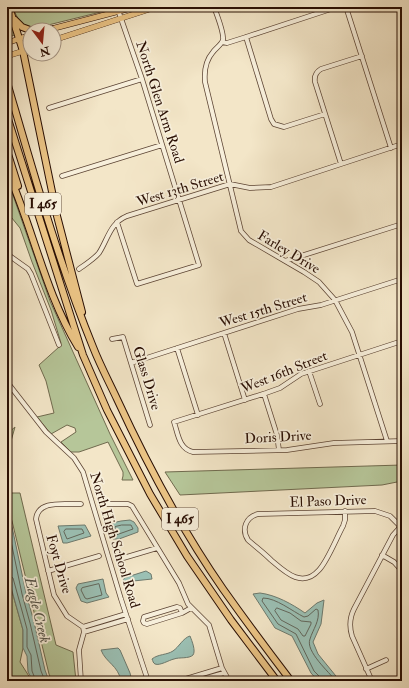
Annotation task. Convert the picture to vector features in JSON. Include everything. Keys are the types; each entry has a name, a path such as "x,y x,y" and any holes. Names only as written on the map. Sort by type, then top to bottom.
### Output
{"highway":[{"path":"9,7 22,47"},
{"path":"13,18 22,27"},
{"path":"25,62 57,216 67,259 81,305 84,325"},
{"name":"I 465","path":"7,82 63,268 94,349 137,441 190,538 223,589 291,681"},
{"name":"I 465","path":"7,116 83,355 117,430 158,508 187,556 277,681"},
{"path":"7,151 26,219"},
{"path":"7,170 51,291 69,332 83,355"}],"main road":[{"path":"62,37 135,7"},
{"path":"62,26 119,13 156,7"},
{"path":"7,42 20,38"},
{"path":"7,56 22,51"}],"street":[{"path":"214,7 223,36 222,42 246,37 337,7"},
{"path":"346,7 391,148"},
{"name":"North Glen Arm Road","path":"117,222 137,284 199,264 142,79 119,13"},
{"path":"246,37 272,120 277,126 283,127 325,114"},
{"name":"Farley Drive","path":"222,42 209,57 206,65 205,77 243,235 250,241 319,282 335,300 350,328 360,354 387,441"},
{"path":"341,164 314,76 316,72 321,69 362,56"},
{"path":"49,108 142,79"},
{"name":"West 13th Street","path":"79,269 96,256 111,228 126,216 230,184 250,188 268,187 402,144"},
{"path":"62,176 162,145"},
{"path":"285,261 402,224"},
{"path":"7,254 28,269 31,274 59,345"},
{"name":"West 15th Street","path":"131,363 402,279"},
{"path":"224,333 245,400"},
{"name":"Glass Drive","path":"112,339 123,337 150,425"},
{"name":"West 16th Street","path":"174,422 264,394 280,388 301,374 402,341"},
{"path":"177,348 198,415"},
{"path":"309,371 320,404"},
{"name":"North High School Road","path":"7,382 46,432 74,458 82,469 148,681"},
{"path":"264,394 277,432 279,450"},
{"name":"Doris Drive","path":"174,422 182,444 191,452 279,450 305,448 334,443 402,441"},
{"name":"Foyt Drive","path":"81,504 47,505 41,508 37,513 36,522 53,593 66,616 83,627"},
{"path":"102,504 131,505 179,583 187,602 209,625 223,670 229,680 233,681"},
{"name":"El Paso Drive","path":"344,511 345,520 343,526 320,568 312,575 303,578 292,577 286,574 247,538 245,531 247,521 252,516 258,514 369,510 381,512 392,518 401,526"},
{"path":"372,681 352,636 350,619 354,608 382,555 393,535 401,526"},
{"path":"120,559 157,548"},
{"path":"382,555 394,562 402,571"},
{"path":"48,571 99,556"},
{"path":"182,613 180,608 177,607 143,618 144,623 147,624 182,613 192,608"},
{"path":"80,681 79,650 84,632 83,627 126,614"},
{"path":"84,632 128,619"},
{"path":"366,669 386,660"},
{"path":"179,681 201,677 223,670"},
{"path":"196,681 201,677"}],"green space":[{"path":"7,7 15,35 7,37"},
{"path":"13,7 80,7 84,9 112,7 109,10 60,22 22,22 22,24"},
{"path":"7,178 50,301 110,434 133,480 122,480 123,472 108,442 79,452 71,452 61,442 76,432 75,428 67,425 51,434 37,417 54,413 46,381 39,365 59,347 61,343 51,310 20,228 7,212"},
{"path":"15,427 7,455 7,434"},
{"path":"402,465 402,481 382,485 180,495 165,472"},
{"path":"7,493 20,493 56,645 73,652 76,681 52,681 49,674 12,521 7,508"},
{"path":"7,574 23,630 23,648 20,662 32,681 7,681"}],"water":[{"name":"Eagle Creek","path":"7,511 11,522 26,593 45,670 49,681 33,681 28,672 27,656 23,648 23,630 7,573"},
{"path":"130,520 134,522 138,528 138,532 119,539 113,539 110,530 112,523"},
{"path":"85,525 91,536 63,543 58,526"},
{"path":"146,571 151,574 152,579 124,582 123,580 124,578"},
{"path":"103,579 106,593 109,597 87,603 81,601 76,588 78,584"},
{"path":"260,593 284,600 305,613 317,603 324,600 321,624 313,642 318,654 340,681 318,681 311,673 292,636 275,628 253,594"},
{"path":"190,636 194,649 193,655 189,657 176,658 159,664 154,663 152,659 173,651"},
{"path":"118,648 130,673 132,681 121,681 117,671 101,650"}]}
